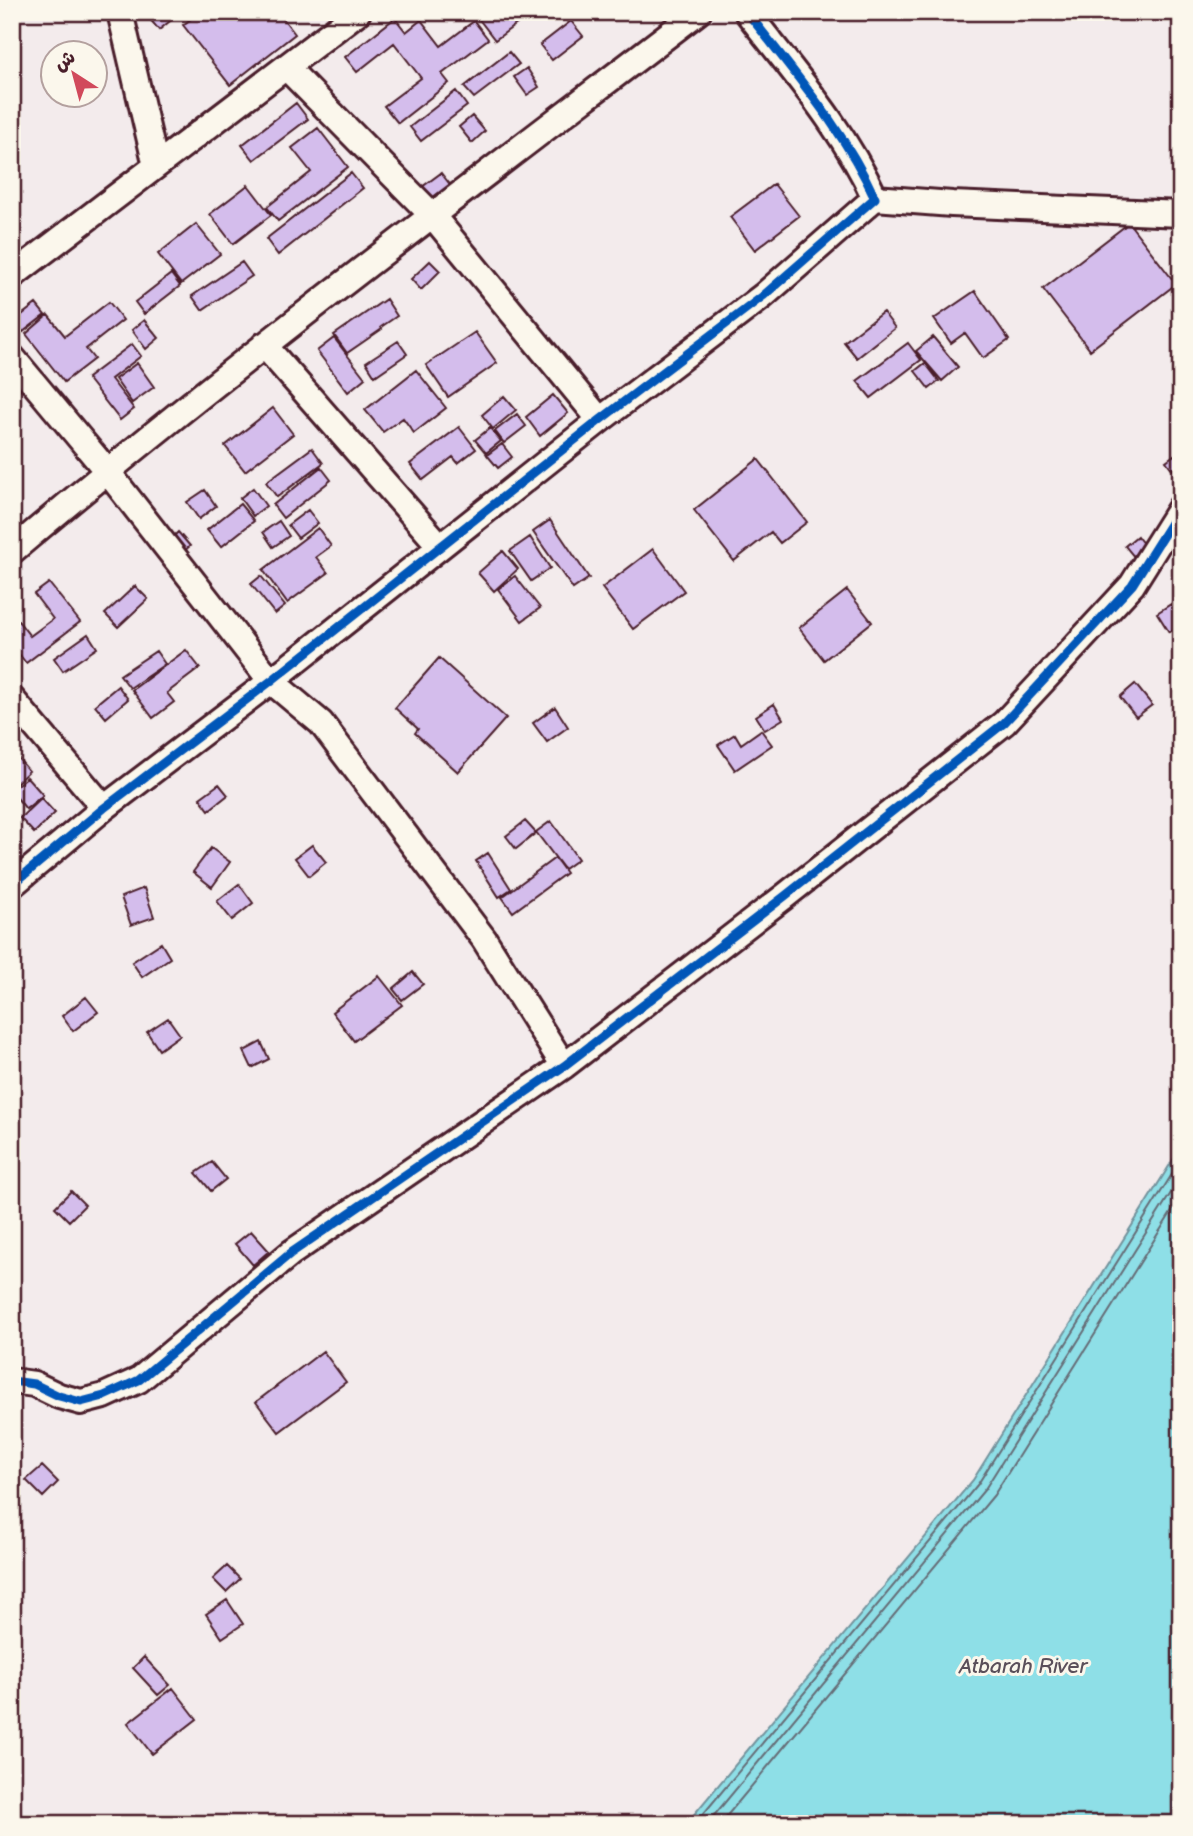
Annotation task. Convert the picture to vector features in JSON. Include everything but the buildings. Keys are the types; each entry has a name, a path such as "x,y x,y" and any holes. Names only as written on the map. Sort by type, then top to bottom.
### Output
{"street":[{"path":"120,12 156,166"},
{"path":"12,276 358,12"},
{"path":"12,551 264,345 698,12"},
{"path":"747,12 835,125 861,167 875,198"},
{"path":"286,67 432,215 600,420"},
{"path":"12,885 104,808 271,681 600,420 763,296 875,198 1181,214"},
{"path":"264,345 440,546"},
{"path":"12,357 107,471 271,681 321,723 484,939 564,1066"},
{"path":"12,1381 34,1384 59,1396 81,1402 104,1396 139,1380 291,1253 564,1066 1004,723 1132,585 1181,507"},
{"path":"12,699 104,808"}],"water":[{"name":"Atbarah River","path":"1181,1147 1181,1824 686,1824 973,1480"}],"cycle path":[{"path":"12,885 104,808 271,681 600,420 763,296 875,198 833,124 747,12"},
{"path":"12,1381 34,1384 59,1396 81,1402 104,1396 139,1380 291,1253 564,1066 1004,723 1132,585 1181,507"}]}
